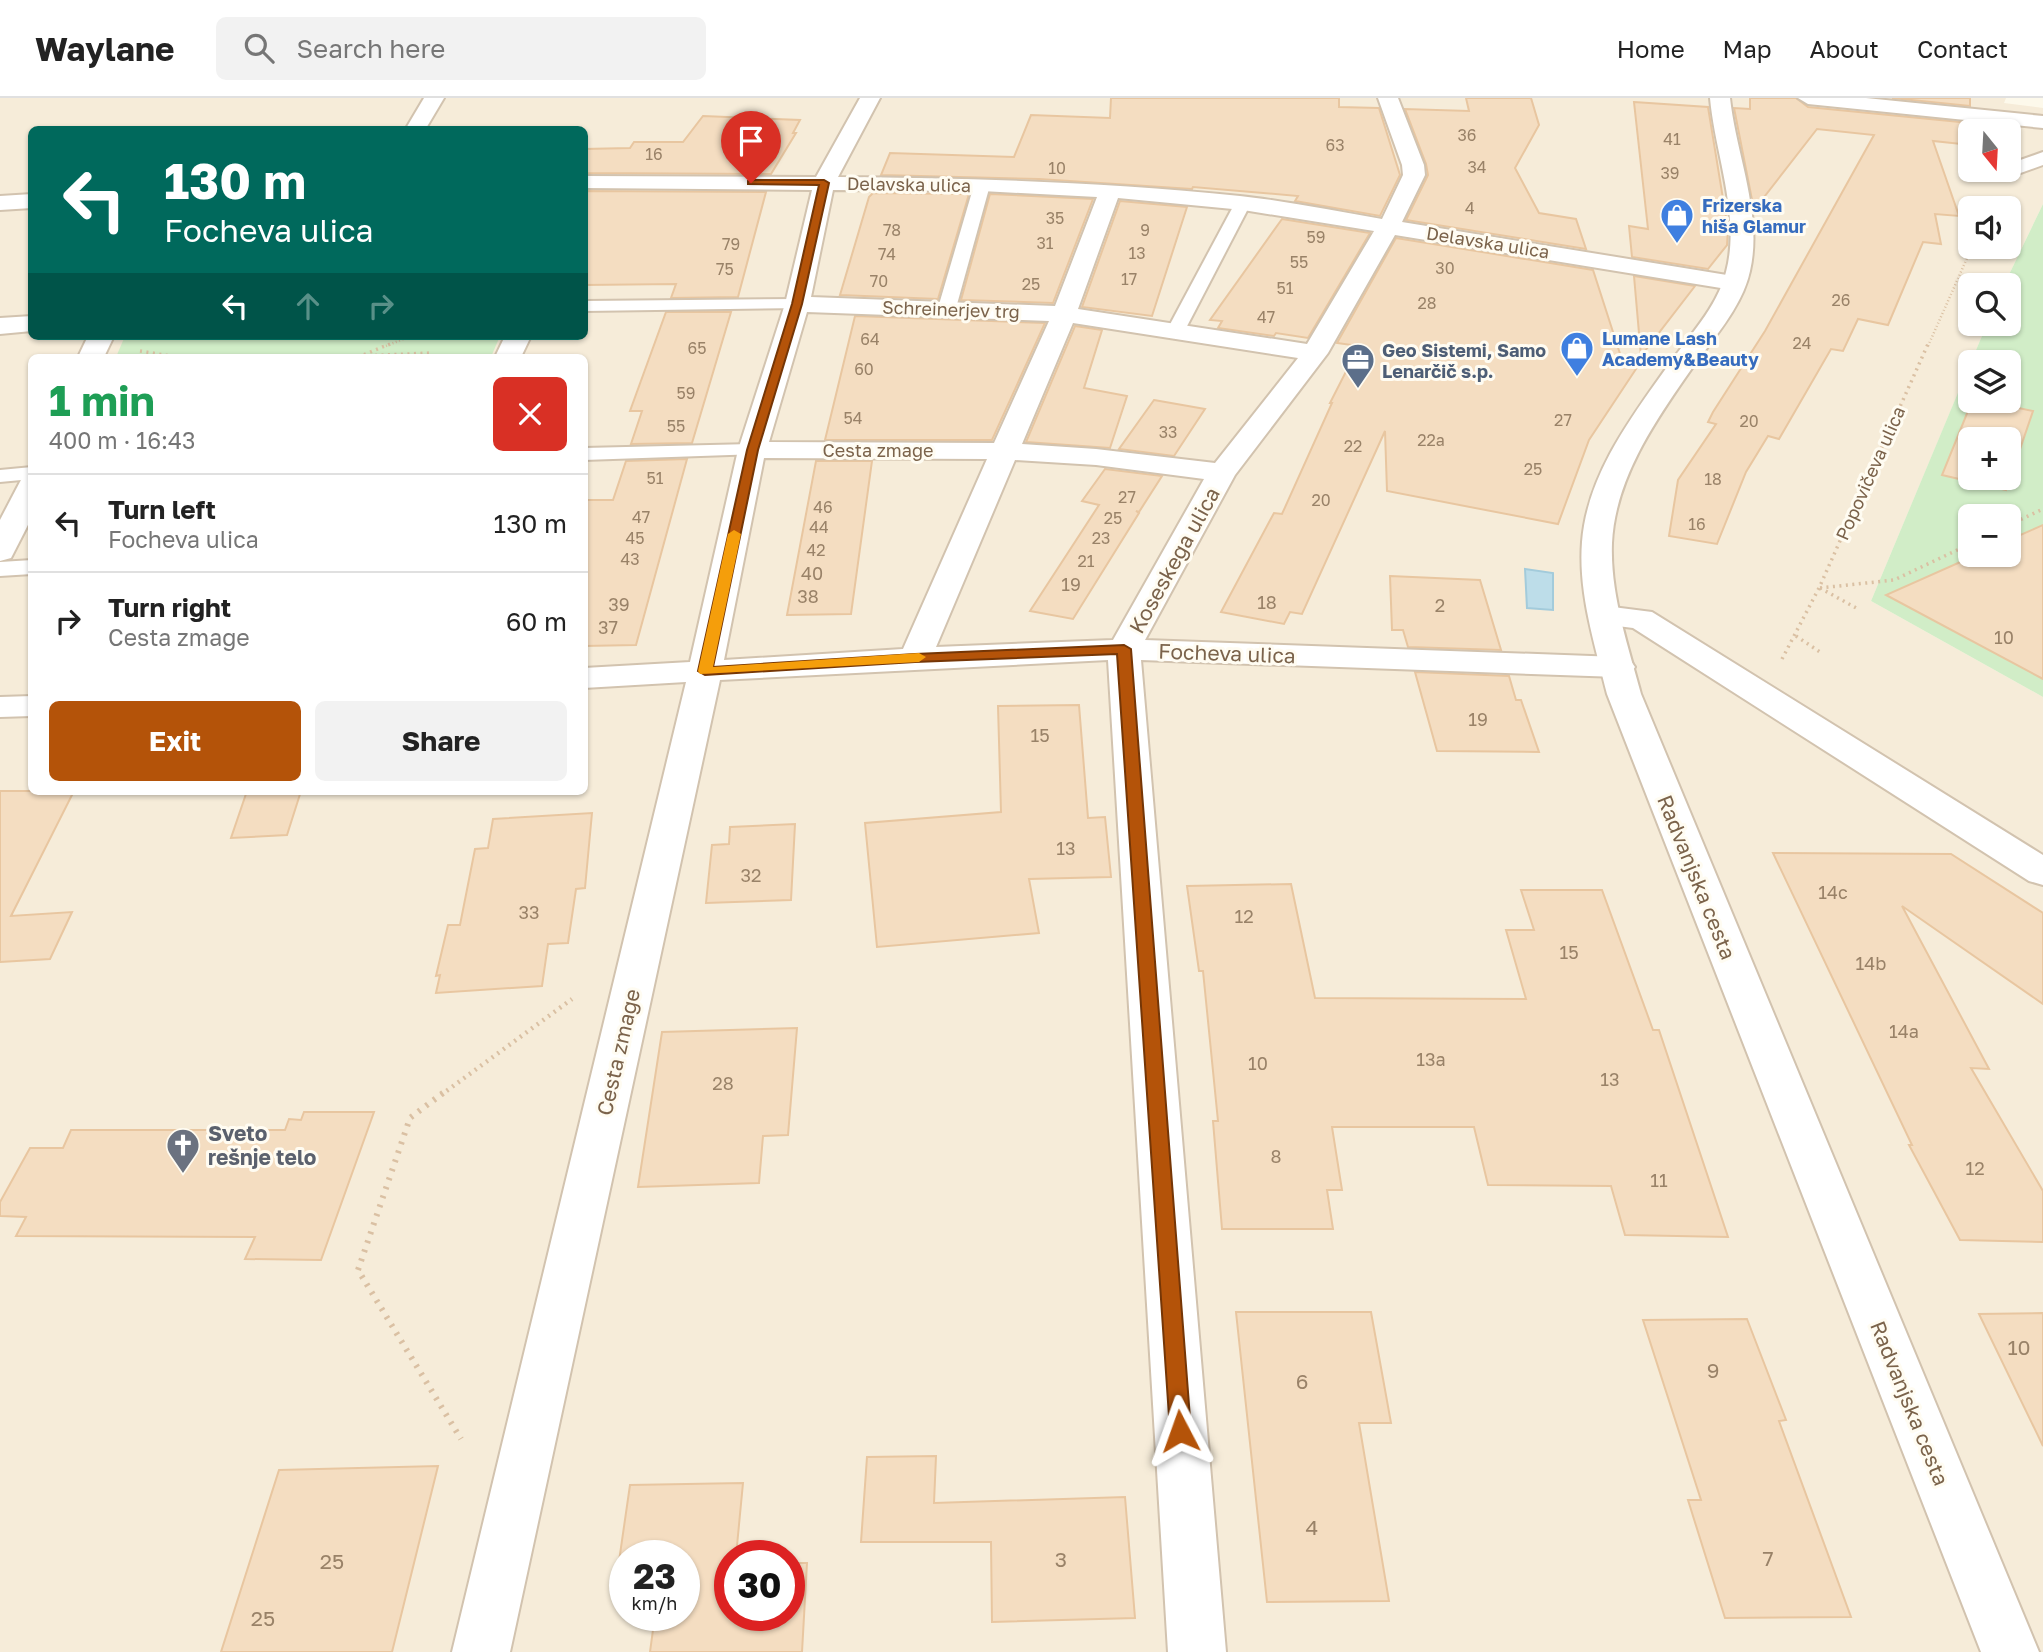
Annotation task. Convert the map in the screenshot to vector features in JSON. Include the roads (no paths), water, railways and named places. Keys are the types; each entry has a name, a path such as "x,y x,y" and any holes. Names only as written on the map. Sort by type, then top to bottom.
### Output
{"street":[{"path":"417,126 434,98"},
{"name":"Cesta zmage","path":"481,1652 705,671 752,450 797,304 824,183 870,98"},
{"name":"Koseskega ulica","path":"1197,1652 1124,649 1222,473 1315,353 1380,244 1415,175 1388,98"},
{"name":"Radvanjska cesta","path":"1720,98 1741,239 1738,273 1626,450 1610,487 1601,515 1597,543 1605,616 1629,707 2010,1652"},
{"path":"1808,98 2036,123"},
{"path":"2021,167 2043,158"},
{"name":"Delavska ulica","path":"588,185 824,183 1110,191 1243,203 1734,283"},
{"path":"915,658 1065,314 1110,191"},
{"path":"0,203 28,201"},
{"name":"Schreinerjev trg","path":"797,304 1065,314 1315,353"},
{"path":"0,326 28,323"},
{"name":"Cesta zmage","path":"752,450 1003,451"},
{"name":"Koseskega ulica","path":"1003,451 1096,457 1222,473"},
{"path":"0,552 28,492"},
{"path":"1605,616 1642,619 2043,872"},
{"name":"Focheva ulica","path":"588,678 915,658 1124,649 1618,667"},
{"path":"0,707 28,706"}],"lane":[{"name":"Delavska ulica","path":"947,308 982,186"},
{"path":"1176,330 1243,203"},
{"name":"Schreinerjev trg","path":"588,306 797,304"},
{"path":"588,454 752,450"},
{"path":"0,476 28,473"},
{"path":"0,569 28,567"}],"water":[{"path":"1525,569 1553,573 1553,610 1527,608"}],"place":[{"name":"Frizerska hiša Glamur","path":"1677,245"},
{"name":"Lumane Lash Academy&Beauty","path":"1577,378"},
{"name":"Geo Sistemi, Samo Lenarčič s.p.","path":"1358,390"},
{"name":"Sveto rešnje telo","path":"183,1175"}]}
